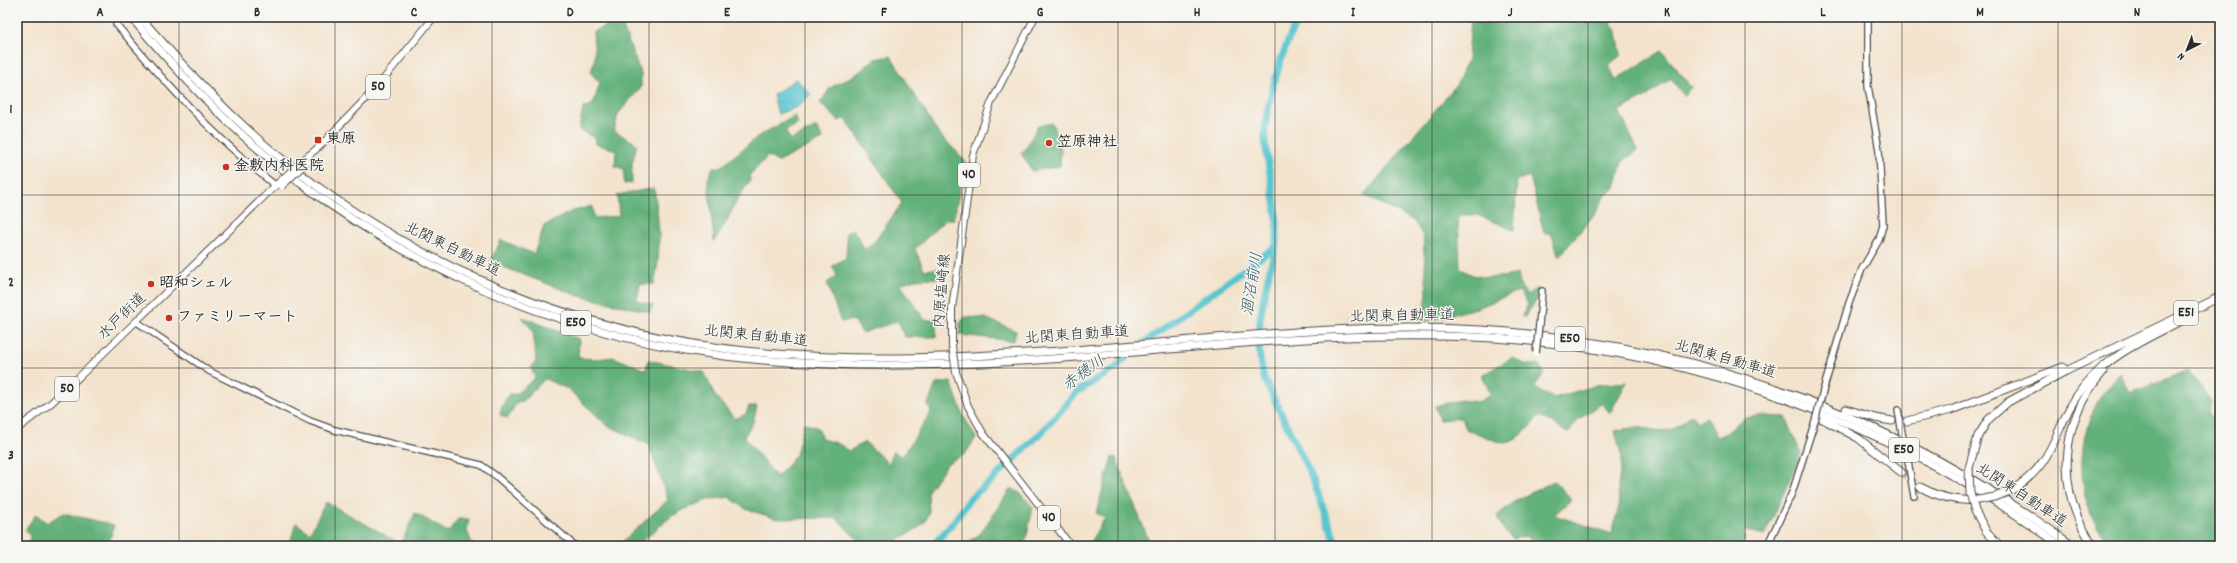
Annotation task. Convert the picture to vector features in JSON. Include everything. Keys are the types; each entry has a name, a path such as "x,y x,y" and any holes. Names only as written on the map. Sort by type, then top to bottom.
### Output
{"highway":[{"name":"北関東自動車道","path":"131,17 180,74 215,109 250,141 306,187 379,235 438,268 502,297 548,314 614,334 662,345 728,356 811,363 918,365 1046,359 1122,349"},
{"name":"北関東自動車道","path":"140,17 221,105 274,153 312,182 365,218 414,248 470,276 550,307 594,321 656,336 728,349 769,353 918,358 1122,349 1382,332 1478,330 1559,338 1660,355 1754,381 1854,417 1926,452 2002,497 2073,546"},
{"name":"E51","path":"2153,332 2220,297"},
{"name":"E51","path":"2153,332 2220,301"},
{"name":"北関東自動車道","path":"1382,332 1557,345 1658,362 1733,382 1802,405 1886,441 1980,492 2061,546"},
{"path":"1907,421 1931,417 1985,398 2153,332"},
{"path":"2000,546 1986,531 1975,512 1970,493 1969,468 1978,436 1988,420 2002,406 2036,386 2153,332"},
{"path":"1920,487 1934,494 1952,500 1978,500 1995,497 2010,491 2026,481 2044,462 2073,403 2091,378 2118,354 2153,332"},
{"path":"2094,546 2079,521 2069,489 2066,460 2073,423 2085,396 2104,371 2153,332"},
{"path":"1754,381 1806,395 1875,418 1892,421"},
{"path":"1733,382 1801,409 1838,426 1873,447 1901,472"}],"main road":[{"name":"水戸街道","path":"17,429 60,395 260,202 306,160 377,87 434,17"},
{"name":"内原塩崎線","path":"1035,17 991,103 973,155 952,309 952,346 956,372 968,406 983,433 1071,546"}],"street":[{"path":"1767,546 1794,487 1815,421 1849,303 1862,269 1879,240 1884,225 1879,150 1868,86 1868,17"},
{"path":"116,24 158,74 197,115 279,185"},
{"path":"1536,353 1542,291"},
{"path":"137,322 223,379 322,426 481,465 496,476 575,546"},
{"path":"1898,410 1914,496"}],"green space":[{"path":"1471,17 1607,17 1617,32 1621,55 1609,65 1615,80 1662,51 1691,87 1684,96 1671,78 1649,95 1619,111 1638,150 1622,162 1615,188 1604,197 1597,211 1559,257 1551,233 1544,233 1530,176 1517,180 1514,230 1477,215 1458,215 1460,267 1473,275 1488,278 1518,274 1520,286 1528,295 1536,288 1539,290 1536,301 1524,318 1522,316 1528,304 1519,291 1477,308 1427,321 1420,321 1417,317 1425,308 1427,294 1423,236 1414,221 1364,195 1457,84 1468,60"},
{"path":"620,19 641,74 641,87 618,114 614,131 637,144 632,164 632,183 624,184 624,169 615,166 616,150 596,144 595,138 579,130 583,108 593,104 600,83 591,73 595,58 593,32"},
{"path":"891,56 938,133 965,160 954,219 946,219 915,249 924,270 944,268 940,278 915,279 900,284 925,320 937,319 936,337 905,337 898,321 862,333 854,320 841,322 827,283 837,276 832,266 846,258 846,233 853,229 865,250 875,241 902,203 845,118 839,121 820,103 830,88 858,73 874,59"},
{"path":"795,116 798,124 785,131 791,140 816,127 823,139 778,162 768,156 750,175 750,182 744,189 724,227 714,241 708,179 713,167 721,167 760,135"},
{"path":"1052,123 1061,149 1060,166 1032,171 1021,153 1024,151 1038,126"},
{"path":"654,188 659,236 657,272 654,284 640,284 637,301 653,305 650,312 579,296 490,262 501,240 534,254 544,226 570,212 592,206 594,218 619,216 617,195"},
{"path":"522,317 579,339 578,358 598,359 613,357 646,370 648,360 704,372 715,396 735,419 746,414 749,406 757,406 753,422 744,437 777,477 796,455 804,423 818,428 822,439 839,444 849,451 865,442 889,464 893,451 902,457 931,412 928,404 936,384 951,382 963,415 976,438 965,454 948,463 928,491 929,513 925,522 918,528 897,540 898,546 876,545 862,542 836,518 777,519 746,509 729,497 707,500 685,509 672,516 636,546 620,546 621,543 668,500 649,445 607,425 568,389 545,379 523,401 517,402 508,418 500,415 502,406 509,394 516,394 535,378 531,368 536,361 533,331"},
{"path":"965,317 985,318 1016,331 1014,341 960,335 960,323"},
{"path":"1512,358 1527,365 1539,365 1544,373 1535,386 1542,393 1554,398 1597,385 1627,382 1610,413 1601,403 1577,421 1569,433 1540,416 1522,435 1511,442 1505,443 1467,431 1462,418 1440,420 1435,406 1461,400 1478,402 1491,395 1482,375"},
{"path":"2188,370 2211,401 2209,415 2220,429 2220,546 2115,546 2098,528 2091,515 2086,500 2082,468 2085,436 2089,421 2100,398 2121,373 2131,393"},
{"path":"1691,415 1698,422 1707,417 1717,437 1728,432 1740,421 1751,417 1786,417 1801,454 1765,535 1744,530 1745,539 1742,546 1535,546 1527,536 1514,539 1504,531 1497,516 1515,501 1554,481 1572,499 1554,515 1612,534 1619,506 1618,487 1622,458 1615,431 1636,427 1662,431 1673,429"},
{"path":"1112,457 1116,458 1149,541 1146,546 1090,546 1090,542 1105,518 1096,513"},
{"path":"1011,488 1020,493 1033,507 1026,540 1019,546 962,546 980,534"},
{"path":"326,502 401,544 415,513 448,532 458,519 469,519 467,531 473,546 291,546 291,540 296,523 310,533"},
{"path":"63,513 114,525 108,546 29,546 30,536 25,530 36,514 47,523"}],"water":[{"path":"796,79 811,94 797,107 778,114 773,95"}],"waterway":[{"name":"涸沼前川","path":"1301,17 1294,27 1288,41 1276,77 1267,113 1265,141 1275,201 1277,237 1261,312 1259,352 1264,378 1313,480 1337,546"},
{"name":"赤穂川","path":"932,546 953,523 971,497 989,483 1042,432 1077,392 1116,368 1125,358 1148,340 1275,247"}],"tunnel":[{"path":"1901,472 1920,487"}],"place":[{"name":"東原","path":"318,140"},
{"name":"笠原神社","path":"1049,143"},
{"name":"金敷内科医院","path":"226,167"},
{"name":"昭和シェル","path":"151,284"},
{"name":"ファミリーマート","path":"169,318"}]}
